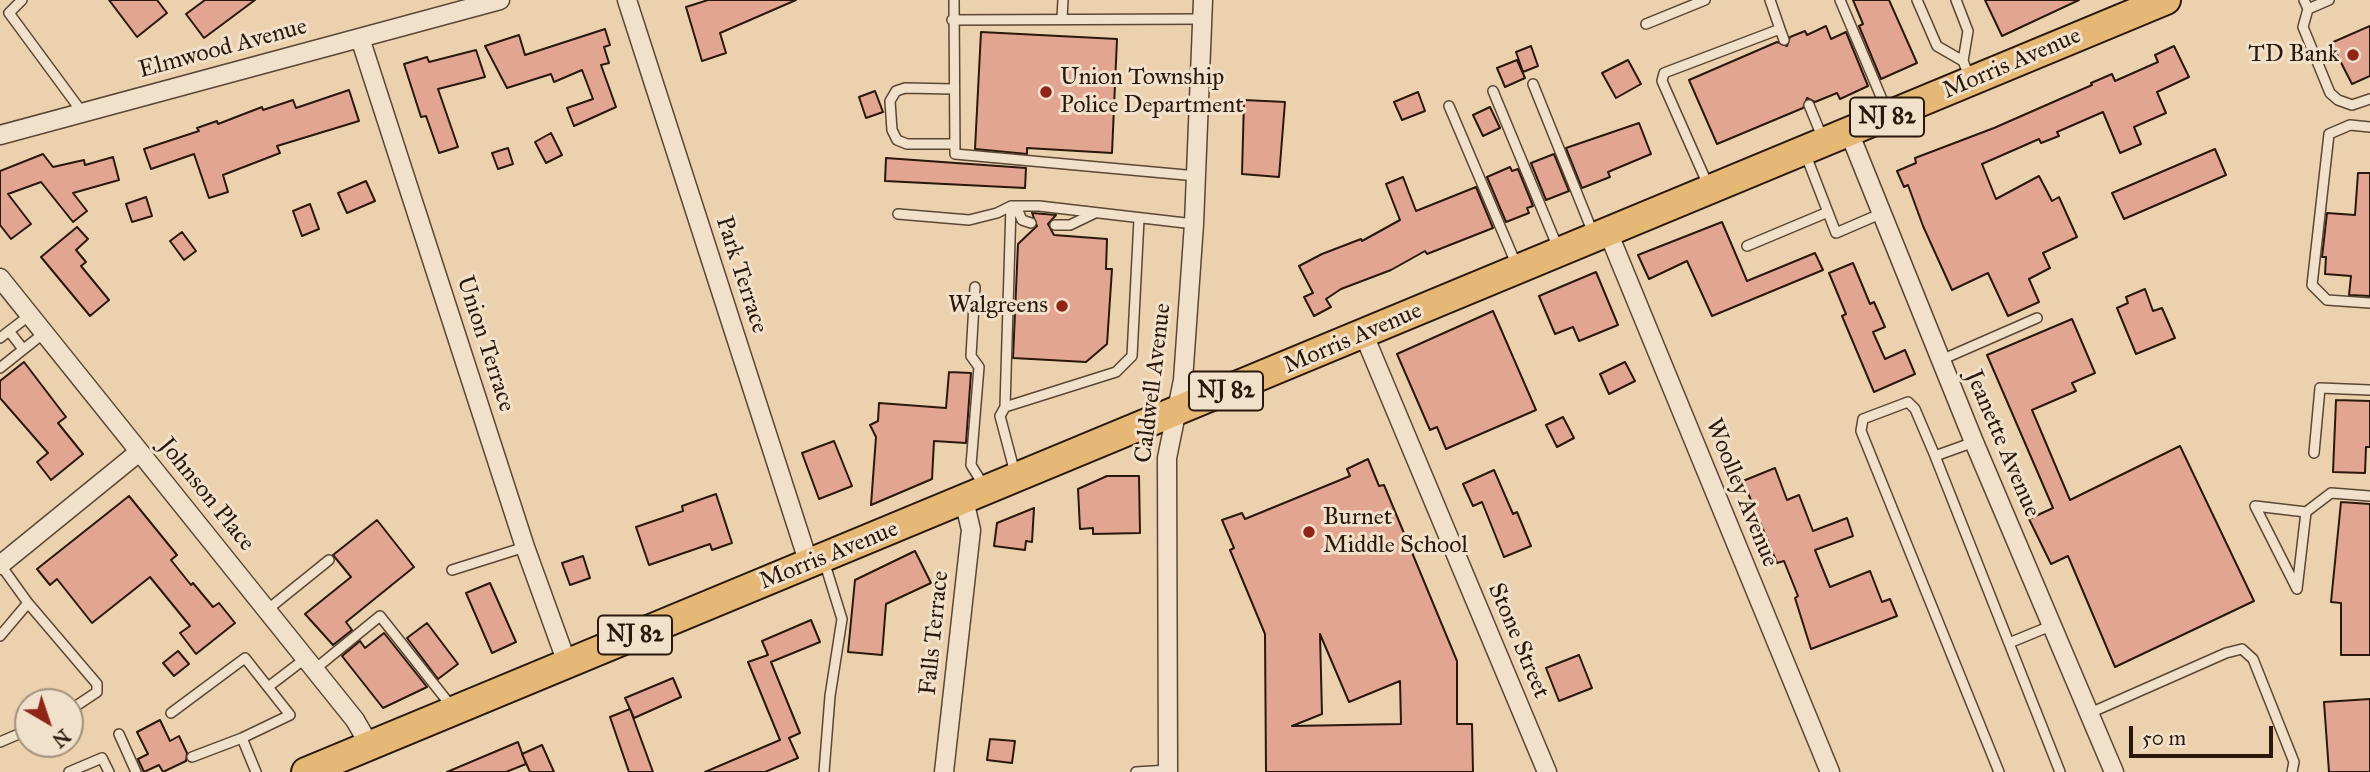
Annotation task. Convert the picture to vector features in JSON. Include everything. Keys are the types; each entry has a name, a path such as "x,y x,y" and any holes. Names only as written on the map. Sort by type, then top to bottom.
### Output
{"main road":[{"name":"Morris Avenue","path":"306,772 1890,116 1967,71 2165,0"}],"street":[{"name":"Elmwood Avenue","path":"0,135 499,0"},
{"name":"Park Terrace","path":"627,0 816,561"},
{"name":"Caldwell Avenue","path":"1168,771 1167,458 1182,380 1197,176 1203,0"},
{"name":"Union Terrace","path":"360,37 524,547 567,663"},
{"name":"Jeanette Avenue","path":"1826,142 1880,214 2114,772"},
{"name":"Woolley Avenue","path":"1601,235 1830,772"},
{"name":"Johnson Place","path":"0,279 310,663 355,720 370,746"},
{"name":"Stone Street","path":"1364,335 1547,772"},
{"path":"0,564 139,452"},
{"name":"Falls Terrace","path":"944,772 975,495"}],"lane":[{"path":"22,0 9,13 82,112"},
{"path":"954,0 952,20 955,149"},
{"path":"1062,18 1063,0"},
{"path":"1646,24 1705,0"},
{"path":"1770,0 1784,40"},
{"path":"1840,0 1890,116"},
{"path":"1917,0 1937,46 1967,71"},
{"path":"1956,0 1968,31 1967,71"},
{"path":"2329,0 2306,4 2303,27 2330,93 2338,100 2352,105 2370,99"},
{"path":"952,20 1203,19"},
{"path":"1710,190 1662,81 1664,73 1780,29"},
{"path":"1533,83 1601,235"},
{"path":"953,89 905,88 895,91 890,101 892,131 897,139 907,144 1197,176"},
{"path":"1493,90 1560,253"},
{"path":"1809,105 1826,142 1828,212 1836,233 1880,214"},
{"path":"1449,106 1519,269"},
{"path":"2370,127 2350,125 2329,134 2312,285 2327,300 2370,303"},
{"path":"898,214 969,220 1013,206 1194,224"},
{"path":"1013,206 1022,220 1031,223"},
{"path":"1013,206 1005,407 1000,416 1016,478"},
{"path":"1747,246 1828,212"},
{"path":"1055,225 1070,225 1095,213"},
{"path":"1005,407 1026,398 1116,372 1132,356 1139,219"},
{"path":"975,287 971,356 979,367 971,465 975,495"},
{"path":"0,338 30,314"},
{"path":"1941,360 2037,318"},
{"path":"9,331 23,349"},
{"path":"0,368 44,333"},
{"path":"2314,453 2320,388 2370,390"},
{"path":"1999,772 1861,431 1863,419 1908,402 1915,409 1935,456 2060,772"},
{"path":"1935,456 1974,442"},
{"path":"2306,512 2297,589 2255,506 2306,512 2331,493 2370,496"},
{"path":"452,570 524,547"},
{"path":"267,610 329,560"},
{"path":"816,561 842,619 830,696 824,772"},
{"path":"0,564 28,603 97,684 97,692 84,703"},
{"path":"0,636 28,603"},
{"path":"268,687 310,663 380,616 456,711"},
{"path":"2009,643 2053,625"},
{"path":"2090,713 2226,653 2242,649 2253,659 2294,762 2292,772"},
{"path":"171,713 245,658 290,715 242,738 192,757"},
{"path":"119,734 136,772"},
{"path":"242,738 257,772"},
{"path":"69,772 102,758 109,772"},
{"path":"1136,772 1168,771"}],"building":[{"path":"109,0 157,0 167,13 137,37"},
{"path":"205,0 255,0 204,38 186,14"},
{"path":"708,0 796,0 720,33 726,53 702,61 686,7"},
{"path":"1853,0 1889,0 1917,63 1881,79 1859,26 1863,24"},
{"path":"1985,0 2079,0 2002,36"},
{"path":"1826,26 1831,39 1846,32 1868,86 1840,99 1837,93 1815,102 1807,98 1803,108 1717,144 1689,80 1777,42 1787,46 1790,37 1805,31 1807,35"},
{"name":"TD Bank","path":"2370,26 2370,76 2352,84 2331,43"},
{"path":"605,29 610,45 604,47 609,63 601,65 616,107 574,126 567,108 593,99 582,70 554,82 551,74 507,88 485,46 519,35 525,55"},
{"name":"Union Township Police Department","path":"981,32 1117,39 1112,153 1027,148 1027,154 975,149"},
{"path":"1531,46 1538,66 1523,72 1516,52"},
{"path":"2174,46 2189,77 2157,92 2166,113 2134,127 2141,144 2120,153 2103,112 2057,132 2059,136 2041,143 2039,139 1982,164 1996,199 2039,176 2052,201 2059,197 2077,237 2043,253 2050,268 2029,279 2039,302 2008,316 1988,273 1952,290 1908,185 1904,187 1897,171 1916,163 1915,158 1994,128 2112,74 2115,81 2158,62 2155,55"},
{"path":"476,50 485,77 438,89 458,147 439,153 426,116 421,117 404,64 427,57 429,62"},
{"path":"1517,60 1525,78 1505,87 1497,68"},
{"path":"1628,60 1641,84 1616,98 1602,73"},
{"path":"349,90 359,121 277,146 280,153 223,175 228,192 209,198 194,154 151,169 144,149 262,107 263,110 293,100 296,108"},
{"path":"875,91 883,112 866,118 859,97"},
{"path":"1418,92 1425,111 1402,120 1394,102"},
{"path":"1244,100 1285,102 1279,177 1242,174"},
{"path":"1490,107 1500,128 1483,136 1473,115"},
{"path":"1639,123 1651,154 1608,172 1610,177 1582,188 1566,148"},
{"path":"551,133 562,155 546,163 535,142"},
{"path":"508,148 513,164 498,169 492,153"},
{"path":"2215,149 2226,175 2124,219 2112,193"},
{"path":"43,154 53,167 84,160 85,165 113,157 119,180 73,193 87,211 73,222 41,182 8,194 31,224 11,239 0,225 0,171"},
{"path":"1554,154 1569,191 1546,200 1531,163"},
{"path":"886,158 1026,168 1025,188 885,181"},
{"path":"1510,167 1512,171 1518,169 1533,206 1527,208 1529,213 1506,222 1487,177"},
{"path":"2358,173 2370,173 2370,296 2349,295 2351,276 2325,274 2326,257 2322,257 2327,213 2355,215"},
{"path":"1403,177 1416,211 1476,187 1493,228 1427,254 1425,251 1391,270 1341,289 1326,299 1331,307 1314,316 1304,297 1313,293 1299,266 1322,254 1361,239 1362,241 1400,220 1386,184"},
{"path":"366,181 375,201 347,213 338,193"},
{"path":"146,197 152,216 132,222 126,204"},
{"path":"310,204 319,229 302,236 293,211"},
{"name":"Walgreens","path":"1032,213 1056,215 1048,224 1054,235 1107,239 1106,269 1112,269 1107,344 1086,362 1013,358 1018,244 1037,226"},
{"path":"1722,222 1747,281 1815,253 1823,270 1712,316 1687,261 1649,279 1638,255"},
{"path":"77,227 88,239 76,250 86,262 81,266 109,300 90,316 41,257"},
{"path":"182,232 196,251 184,260 170,241"},
{"path":"1853,263 1870,304 1874,302 1885,327 1873,332 1885,359 1905,350 1915,374 1874,392 1842,316 1846,314 1829,273"},
{"path":"1596,272 1618,325 1579,341 1573,327 1555,334 1539,296"},
{"path":"2145,289 2153,311 2162,308 2175,338 2136,354 2117,308 2128,303 2126,297"},
{"path":"1493,311 1536,410 1446,449 1437,427 1430,430 1397,354"},
{"path":"2072,319 2095,373 2072,383 2076,391 2032,410 2070,500 2180,446 2254,601 2115,667 2068,556 2051,564 2029,519 2053,508 1987,355"},
{"path":"24,362 66,417 58,423 83,454 51,480 37,462 48,453 0,398 0,381"},
{"path":"1625,362 1635,381 1609,394 1600,374"},
{"path":"949,372 971,373 966,443 934,441 932,479 871,505 876,437 870,425 878,421 879,403 946,408"},
{"path":"2336,400 2370,401 2370,447 2366,447 2365,473 2333,472"},
{"path":"1563,417 1574,438 1557,447 1546,425"},
{"path":"834,441 852,486 819,499 802,453"},
{"path":"1368,459 1379,486 1384,485 1457,661 1457,724 1472,724 1473,772 1266,772 1265,634 1230,550 1234,548 1222,520 1242,513 1245,519 1350,476 1347,469","holes":["1320,634 1349,702 1400,681 1401,724 1292,726 1322,714"]},
{"path":"1775,468 1787,500 1799,495 1813,531 1847,518 1853,536 1815,550 1830,587 1870,571 1882,602 1890,599 1897,616 1811,649 1795,598 1798,596 1784,561 1777,563 1743,481"},
{"path":"1494,470 1513,514 1517,512 1531,546 1504,557 1482,502 1473,506 1463,484"},
{"path":"1107,476 1139,476 1140,533 1093,534 1093,528 1080,529 1078,489"},
{"path":"716,494 732,543 712,550 710,544 649,565 636,527 683,511 682,506"},
{"path":"129,496 177,555 171,560 191,585 193,583 213,607 219,603 235,623 196,654 180,633 190,626 150,577 92,623 57,579 50,585 37,569"},
{"path":"2341,502 2370,504 2370,655 2341,655 2341,603 2331,602"},
{"path":"1034,508 1032,542 1026,541 1025,550 994,546 997,523"},
{"path":"377,520 414,567 346,622 352,630 333,645 305,614 351,577 333,555"},
{"path":"915,551 931,583 886,604 882,655 848,652 855,580"},
{"path":"583,556 590,578 570,585 562,563"},
{"path":"490,583 516,642 492,653 466,593"},
{"path":"811,620 820,642 771,662 800,733 789,738 798,758 765,772 705,772 780,740 748,662 768,655 762,641"},
{"path":"427,623 458,664 438,679 407,638"},
{"path":"384,633 427,687 383,708 342,656 360,641 365,648"},
{"path":"178,651 189,664 174,676 163,663"},
{"path":"1579,655 1592,688 1559,701 1546,668"},
{"path":"673,678 681,697 634,718 625,698"},
{"path":"2370,699 2370,772 2329,772 2324,702"},
{"path":"630,709 653,772 629,772 610,717"},
{"path":"160,720 170,741 179,736 187,753 186,761 163,772 159,765 144,772 138,759 148,754 137,732"},
{"path":"990,739 1015,741 1012,763 987,760"},
{"path":"518,742 526,764 506,772 447,772"},
{"path":"542,745 554,772 530,772 522,754"}],"place":[{"name":"TD Bank","path":"2353,55"},
{"name":"Union Township Police Department","path":"1046,92"},
{"name":"Walgreens","path":"1062,306"},
{"name":"Burnet Middle School","path":"1309,532"}]}
